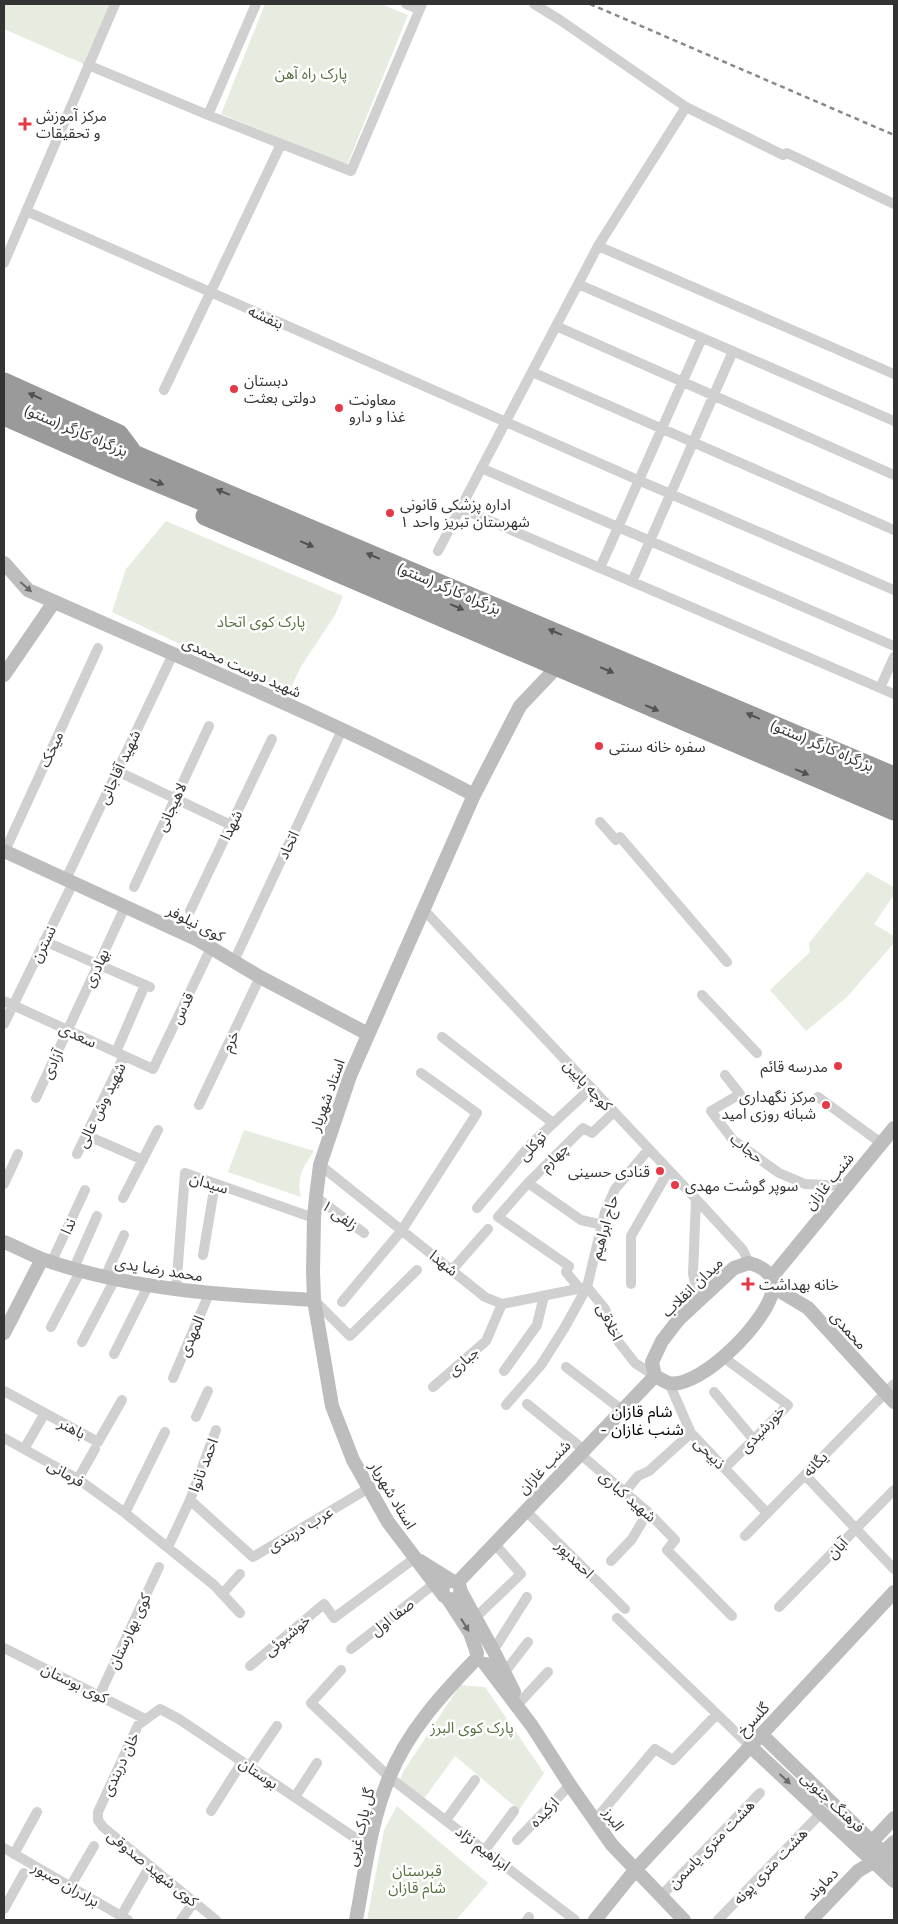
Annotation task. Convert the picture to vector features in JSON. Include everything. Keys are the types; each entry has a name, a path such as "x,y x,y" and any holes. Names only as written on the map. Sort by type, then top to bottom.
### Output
{"highway":[{"path":"4,382 119,434 128,462 55,451 4,429"},
{"name":"بزرگراه کارگر (سنتو)","path":"4,399 128,462 181,492 894,792"},
{"name":"بزرگراه کارگر (سنتو)","path":"4,416 128,462 894,776"},
{"path":"181,492 200,513 894,810"}],"main road":[{"name":"شهید دوست محمدی","path":"6,569 28,590 342,730 418,765 474,795"},
{"path":"4,675 54,602"},
{"name":"استاد شهریار","path":"446,1598 388,1522 353,1460 332,1406 314,1300 314,1218 316,1197 320,1165 350,1076 474,795 520,706 557,667"},
{"name":"کوی نیلوفر","path":"4,852 125,906 212,948 260,977 368,1034"},
{"name":"شنب غازان","path":"772,1283 846,1186 894,1128"},
{"name":"محمد رضا یدی","path":"4,1242 47,1260 110,1278 148,1286 209,1294 314,1300"},
{"path":"4,1333 47,1260"},
{"name":"میدان انقلاب","path":"655,1376 652,1362 662,1341 679,1319 734,1268 748,1263 760,1266 770,1274 772,1283"},
{"path":"655,1376 669,1383 688,1380 709,1369 754,1325 768,1300 772,1283"},
{"name":"محمدی","path":"772,1283 808,1308 891,1393"},
{"name":"شنب غازان","path":"446,1598 442,1591 443,1586 447,1582 456,1585 525,1510 655,1376"},
{"name":"استاد شهریار","path":"415,1558 456,1585"},
{"name":"البرز","path":"456,1585 474,1619 486,1656 504,1673 532,1726"},
{"name":"گلسرخ","path":"599,1919 636,1869 894,1592"},
{"name":"البرز","path":"446,1598 612,1845 684,1920"},
{"name":"گل پارک غربی","path":"356,1920 377,1814 389,1777 423,1719 461,1674 486,1656"},
{"path":"761,1734 877,1854"},
{"name":"فرهنگ جنوبی","path":"750,1746 821,1813 877,1854 894,1881"},
{"path":"877,1854 894,1818"},
{"path":"877,1854 894,1842"},
{"name":"دماوند","path":"811,1920 877,1854"}],"street":[{"path":"4,262 115,4"},
{"path":"208,115 256,4"},
{"path":"88,65 208,115 351,171 420,6 406,4"},
{"path":"534,4 686,106 783,155 787,153 894,204"},
{"path":"438,551 598,246 686,106"},
{"path":"164,390 281,144"},
{"name":"بنفشه","path":"26,211 638,480 894,590"},
{"path":"598,246 894,374"},
{"path":"578,284 894,421"},
{"path":"556,326 713,397 894,475"},
{"path":"600,568 702,338"},
{"path":"632,582 733,351"},
{"path":"532,372 894,530"},
{"path":"481,468 894,646"},
{"path":"460,508 894,694"},
{"name":"میخک","path":"4,852 98,648"},
{"name":"شهید آقاجانی","path":"69,881 117,771 173,654"},
{"path":"880,688 894,657"},
{"name":"لاهیجانی","path":"134,887 209,726"},
{"name":"اتحاد","path":"234,961 342,730"},
{"name":"شهدا","path":"190,910 272,740"},
{"path":"117,771 231,825"},
{"path":"600,822 616,840 620,837 727,962"},
{"name":"نسترن","path":"4,1024 8,1003 44,941 69,881"},
{"name":"بهادری","path":"68,1030 125,906"},
{"name":"کوچه پایین","path":"423,909 696,1198 743,1250 748,1263"},
{"path":"44,941 98,964"},
{"name":"قدس","path":"153,1068 212,948"},
{"name":"شهید وش عالی","path":"77,1154 147,986 98,964"},
{"name":"خرم","path":"199,1105 260,977"},
{"path":"702,995 758,1053"},
{"name":"سعدی","path":"8,1003 153,1068"},
{"name":"آزادی","path":"36,1098 68,1030"},
{"path":"442,1037 553,1123"},
{"path":"342,1302 402,1230 477,1113 421,1073"},
{"name":"حجاب","path":"725,1075 740,1094 711,1111 733,1140 779,1173 805,1184 846,1186"},
{"name":"توکلی","path":"477,1208 531,1144 591,1088"},
{"path":"818,1096 882,1143"},
{"name":"چهارم","path":"498,1217 528,1183 583,1128 592,1133 614,1112"},
{"path":"123,1198 158,1130"},
{"path":"86,1135 143,1160"},
{"name":"حاج ابراهیم","path":"506,1405 541,1364 565,1327 584,1288 606,1212 615,1189 650,1149"},
{"path":"4,1184 18,1154"},
{"name":"شهدا","path":"320,1165 486,1297 502,1304"},
{"path":"631,1284 631,1236 669,1170"},
{"name":"سیدان","path":"176,1290 185,1173 314,1218"},
{"path":"528,1183 581,1220 603,1225"},
{"path":"203,1255 215,1184"},
{"name":"ندا","path":"47,1260 85,1190"},
{"name":"زلفی ۱","path":"316,1197 364,1232"},
{"path":"696,1198 693,1274 699,1300"},
{"path":"51,1327 78,1269 97,1216"},
{"name":"اخلاقی","path":"498,1217 569,1266 566,1272 605,1308 617,1340 635,1363 655,1376"},
{"path":"452,1270 488,1229"},
{"path":"82,1342 110,1278 124,1235"},
{"path":"314,1300 350,1336 417,1270"},
{"path":"114,1354 148,1286"},
{"path":"502,1304 584,1288"},
{"name":"المهدی","path":"173,1378 209,1294"},
{"path":"504,1370 537,1325 544,1296"},
{"name":"جباری","path":"433,1387 486,1341 502,1304"},
{"name":"خورشیدی","path":"723,1357 788,1405 725,1468"},
{"path":"566,1367 622,1410"},
{"name":"ذبیحی","path":"669,1383 691,1433 767,1513"},
{"name":"باهنر","path":"4,1391 98,1442 122,1400"},
{"name":"احمد نانوا","path":"196,1417 208,1391"},
{"path":"714,1392 754,1440"},
{"name":"یگانه","path":"744,1536 891,1393"},
{"path":"527,1404 582,1452"},
{"path":"27,1444 45,1413"},
{"name":"احمد نانوا","path":"168,1547 190,1500 216,1430"},
{"path":"125,1513 165,1432"},
{"path":"624,1493 638,1476 649,1472 691,1433"},
{"name":"فرمانی","path":"4,1438 78,1479 125,1513 168,1547 222,1594 240,1613"},
{"path":"78,1479 95,1449"},
{"name":"شهید کباری","path":"582,1452 624,1493 648,1512 675,1540 667,1550 732,1616"},
{"path":"805,1475 894,1569"},
{"name":"عرب دربندی","path":"190,1500 253,1557 369,1488"},
{"name":"آبان","path":"779,1607 894,1490"},
{"name":"احمدپور","path":"525,1510 625,1608"},
{"path":"611,1561 632,1539 648,1512"},
{"path":"474,1619 521,1574 494,1543"},
{"name":"خوشبوئی","path":"250,1666 324,1604 334,1618 415,1558"},
{"name":"کوی بهارستان","path":"99,1696 159,1567"},
{"path":"222,1594 240,1574"},
{"name":"صفا اول","path":"351,1649 434,1584"},
{"path":"486,1656 527,1597"},
{"path":"617,1618 750,1746"},
{"path":"504,1673 528,1642"},
{"name":"کوی بوستان","path":"4,1648 146,1719"},
{"name":"ابراهیم نژاد","path":"341,1670 311,1703 389,1777 576,1920"},
{"path":"519,1703 548,1672"},
{"name":"بوستان","path":"146,1719 160,1709 179,1719 370,1848"},
{"path":"594,1820 655,1749 673,1760 718,1714"},
{"name":"خان دربندی","path":"98,1812 138,1725 146,1719"},
{"path":"211,1811 277,1726"},
{"path":"295,1797 317,1763"},
{"path":"446,1820 475,1780"},
{"name":"ارکیده","path":"518,1840 570,1785"},
{"name":"هشت متری یاسمن","path":"661,1896 760,1793"},
{"path":"485,1850 514,1811"},
{"path":"14,1854 37,1812"},
{"name":"کوی شهید صدوقی","path":"98,1812 98,1820 103,1827 216,1920"},
{"name":"هشت متری پونه","path":"718,1920 821,1813"},
{"path":"70,1887 94,1846"},
{"name":"برادران صبور","path":"4,1848 124,1918"},
{"path":"124,1918 150,1866"},
{"path":"4,1908 24,1873"},
{"path":"181,1920 194,1902"}],"green space":[{"path":"4,4 112,4 86,65 4,29"},
{"name":"پارک راه آهن","path":"265,4 381,4 408,15 347,165 221,114"},
{"name":"پارک کوی اتحاد","path":"166,521 343,596 335,615 300,668 288,695 112,612 126,569"},
{"path":"867,872 894,887 894,895 874,924 894,936 894,943 847,997 806,1031 770,990 810,952 809,943"},
{"path":"244,1130 314,1151 304,1167 300,1178 301,1197 228,1172"},
{"name":"پارک کوی البرز","path":"460,1685 485,1687 544,1773 519,1810 455,1756 423,1800 399,1784 403,1772"},
{"name":"قبرستان شام قازان","path":"397,1806 488,1883 456,1920 367,1920 384,1830"}],"railway":[{"path":"590,4 894,135"}],"place":[{"name":"مرکز آموزش و تحقیقات","path":"25,124"},
{"name":"دبستان دولتی بعثت","path":"234,389"},
{"name":"معاونت غذا و دارو","path":"339,408"},
{"name":"اداره پزشکی قانونی شهرستان تبریز واحد ۱","path":"390,513"},
{"name":"سفره خانه سنتی","path":"599,746"},
{"name":"مدرسه قائم","path":"838,1066"},
{"name":"مرکز نگهداری شبانه روزی امید","path":"826,1105"},
{"name":"قنادی حسینی","path":"660,1171"},
{"name":"سوپر گوشت مهدی","path":"675,1185"},
{"name":"خانه بهداشت","path":"748,1284"}],"district":[{"name":"شام قازان - شنب غازان","path":"642,1420"}]}
